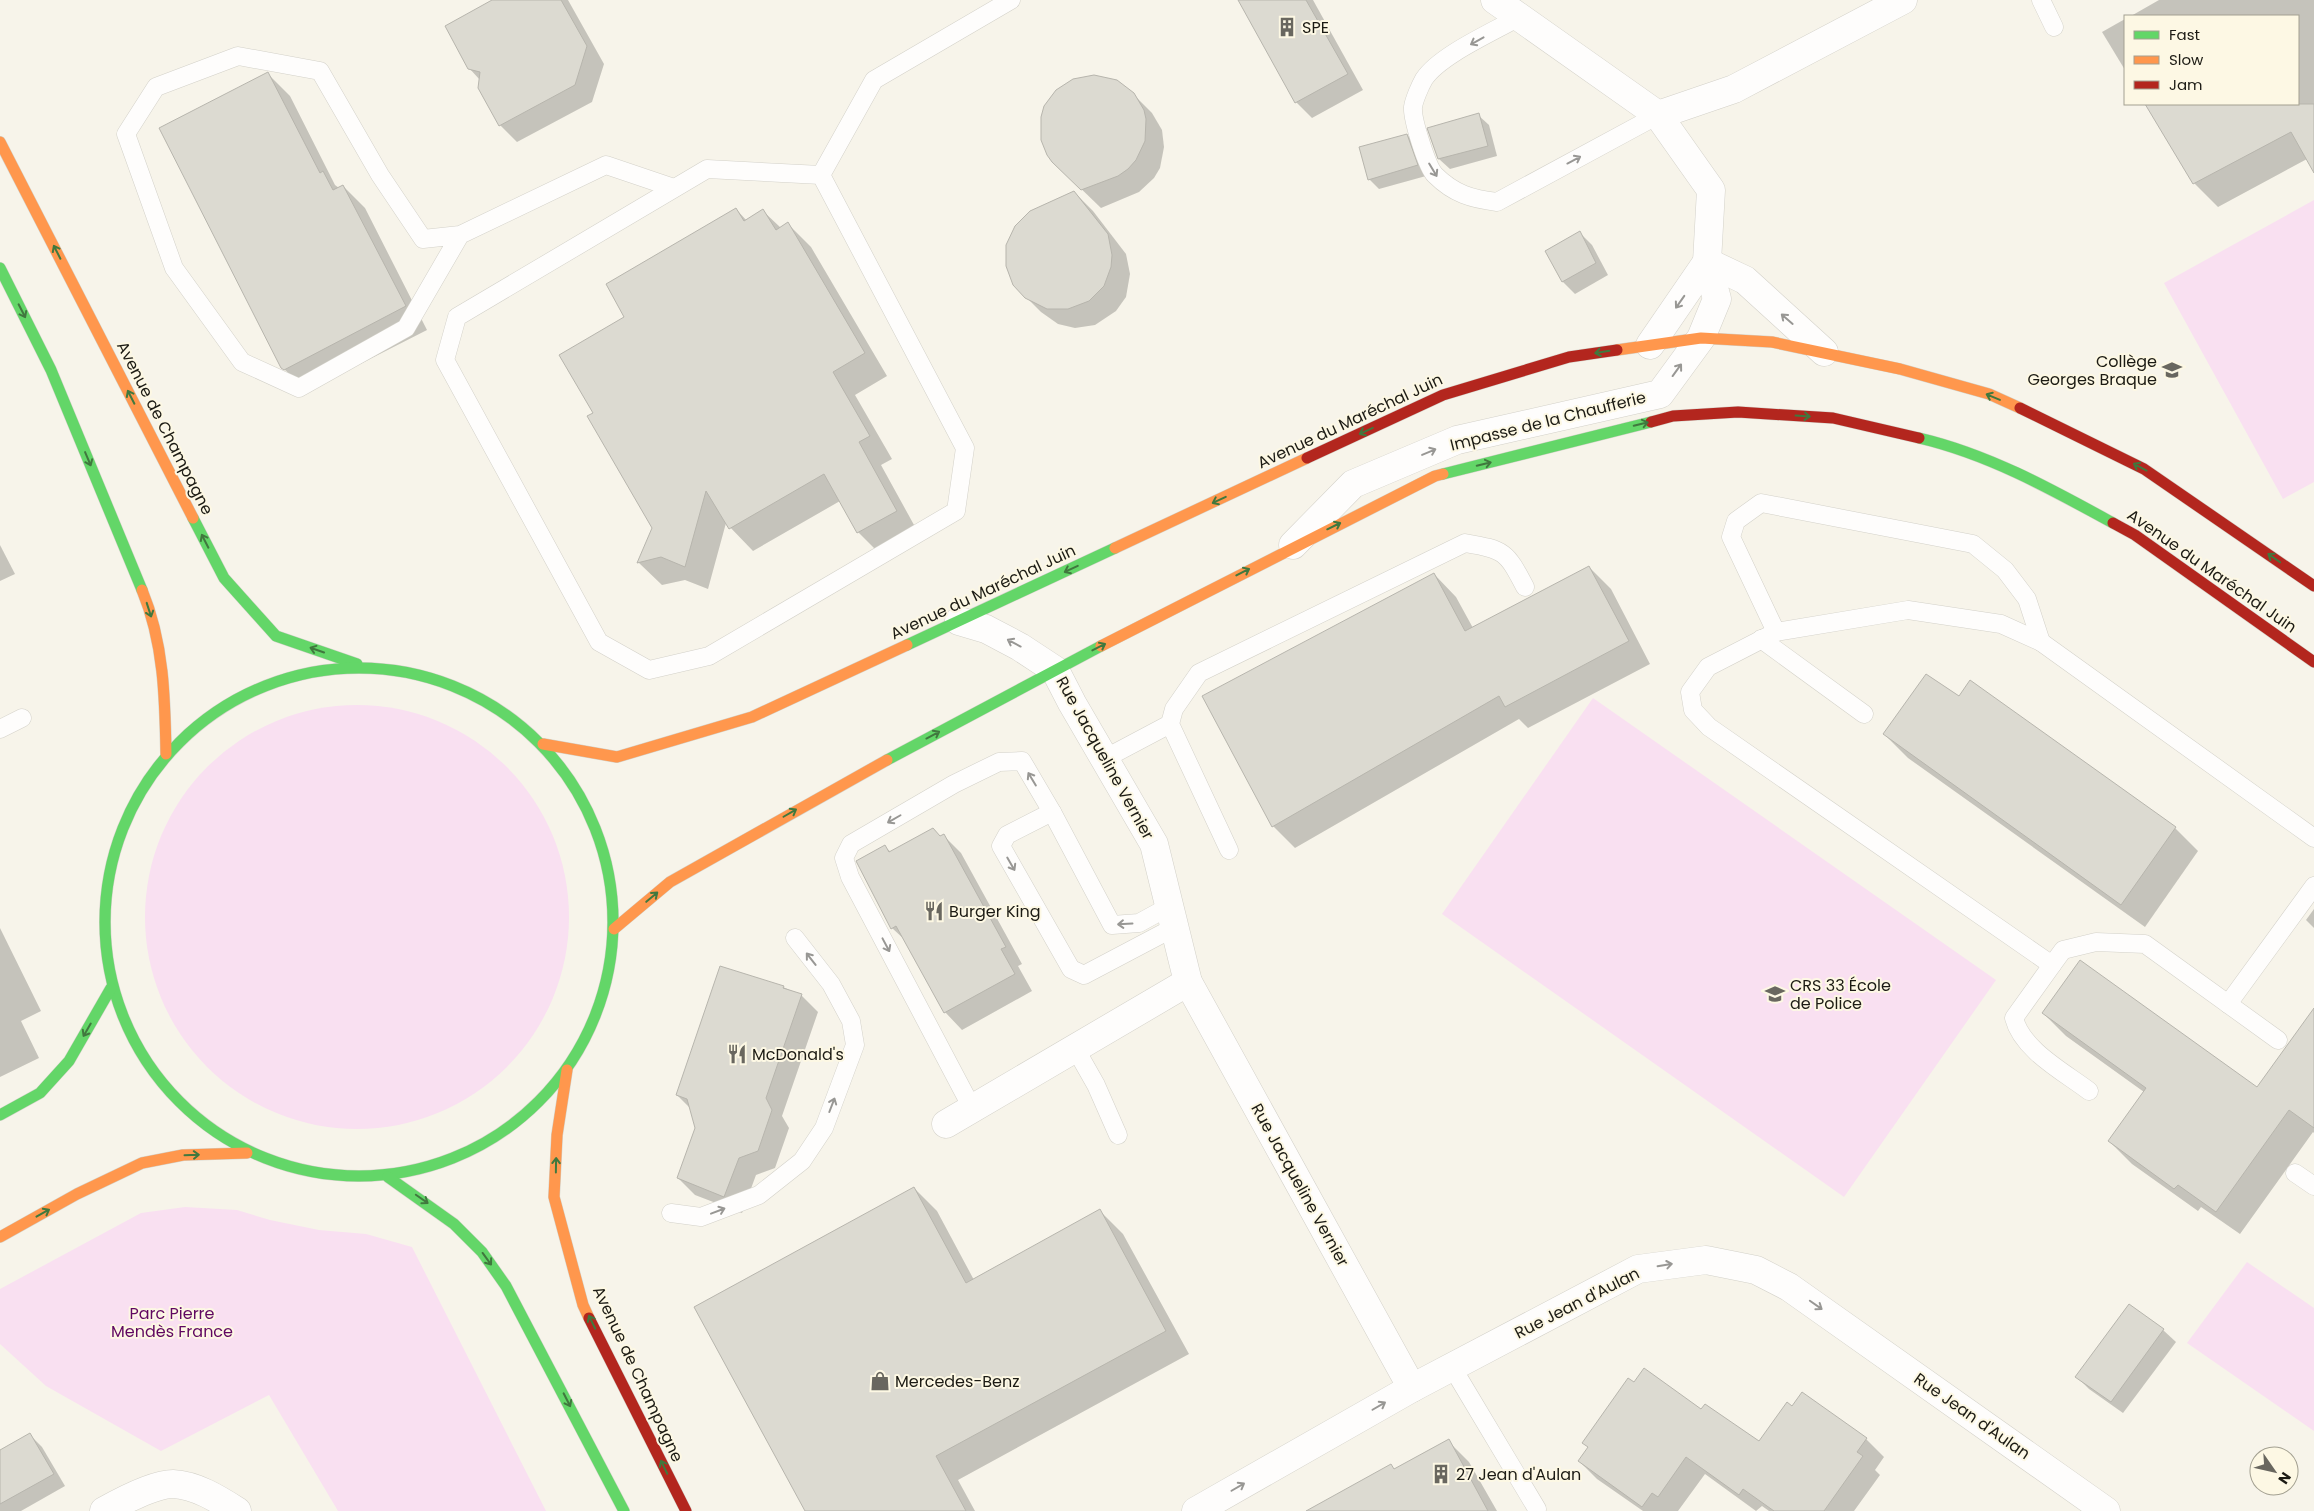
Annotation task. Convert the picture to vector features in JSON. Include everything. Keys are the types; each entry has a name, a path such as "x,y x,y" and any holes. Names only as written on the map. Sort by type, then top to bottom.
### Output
{"main road":[{"name":"Avenue de Champagne","path":"0,142 224,578 276,636 363,666"},
{"path":"0,268 51,370 150,610 162,663 165,695 166,754"},
{"name":"Avenue du Maréchal Juin","path":"543,744 617,757 752,717 1443,394 1569,357 1700,338 1772,342 1824,352 1900,369 1989,394 2053,423 2144,469 2314,586"},
{"name":"Avenue du Maréchal Juin","path":"614,929 670,882 837,787 1055,670 1435,476 1673,416 1738,412 1833,418 1946,444 2037,481 2135,534 2314,662"},
{"path":"363,666 429,676 490,702 543,744 583,798 597,834 607,861 614,929 601,1003 567,1070 518,1122 457,1158 388,1176 316,1175 247,1153 186,1112 140,1055 112,988 103,905 122,824 166,754 222,706 290,676 363,666"},
{"path":"0,1115 40,1094 69,1061 112,988"},
{"name":"Avenue de Champagne","path":"567,1070 557,1135 554,1197 556,1206 583,1305 686,1511"},
{"path":"0,1237 77,1194 142,1163 183,1156 247,1153"},
{"path":"388,1176 454,1224 482,1252 506,1286 624,1511"}],"street":[{"path":"1495,0 1658,115 1734,89 1903,0"},
{"name":"Impasse de la Chaufferie","path":"1291,548 1353,484 1457,440 1660,394 1700,338 1716,299 1708,262 1711,190 1658,115"},
{"path":"1650,345 1708,262 1745,280 1824,352"},
{"name":"Rue Jacqueline Vernier","path":"959,621 986,629 1020,646 1055,670 1154,844 1188,982 1412,1388"},
{"path":"946,1124 1188,982"},
{"name":"Rue Jean d'Aulan","path":"1196,1511 1412,1388 1638,1269 1706,1260 1756,1270 1789,1287 2106,1511"},
{"path":"104,1511 134,1495 172,1484 210,1494 237,1511"}],"lane":[{"path":"821,175 874,80 1011,0"},
{"path":"2041,0 2054,28"},
{"path":"1519,17 1444,59 1424,79 1413,108 1420,143 1434,174 1452,189 1470,198 1496,202 1658,115"},
{"path":"460,235 406,328 299,388 242,362 174,268 126,134 156,87 238,56 320,71 380,175 423,239 460,235 606,165 674,188"},
{"path":"707,169 821,175 965,448 956,511 709,656 649,670 599,642 445,360 457,318 707,169"},
{"path":"1864,714 1769,635 1731,537 1736,521 1761,503 1973,544 2005,570 2027,599 2041,642"},
{"path":"1229,850 1170,724 1174,709 1199,673 1465,543 1496,549 1512,561 1525,587"},
{"path":"2052,965 1709,727 1693,710 1690,692 1708,667 1769,635 1908,610 2001,624 2041,642 2314,838"},
{"path":"0,729 22,718"},
{"path":"1104,759 1170,724"},
{"path":"972,1108 850,877 844,858 851,844 954,784 999,762 1022,762 1052,812 1112,925 1138,924 1172,917"},
{"path":"1052,812 1007,835 1001,846 1071,969 1084,975 1172,917"},
{"path":"2228,1004 2314,886"},
{"path":"671,1213 701,1217 759,1195 802,1161 824,1128 855,1045 851,1021 831,984 795,938"},
{"path":"2090,1091 2026,1043 2017,1029 2014,1018 2063,950 2096,942 2145,944 2278,1040"},
{"path":"1075,1048 1096,1084 1118,1135"},
{"path":"2295,1173 2314,1186"},
{"path":"1452,1367 1537,1509"}],"green space":[{"path":"2314,200 2314,482 2283,499 2164,283"},
{"path":"1593,698 1996,980 1844,1197 1442,914"},
{"path":"357,705 398,709 438,721 475,741 507,767 533,799 553,836 565,876 569,917 565,958 553,998 533,1035 507,1067 475,1093 438,1113 398,1125 357,1129 316,1125 276,1113 239,1093 207,1067 181,1035 161,998 149,958 145,917 149,876 161,836 181,799 207,767 239,741 276,721 316,709"},
{"name":"Parc Pierre Mendès France","path":"185,1207 237,1210 270,1220 319,1230 366,1234 412,1247 546,1511 338,1511 269,1395 161,1451 46,1386 0,1344 0,1289 141,1213"},
{"path":"2247,1262 2314,1308 2314,1431 2187,1343"}],"building":[{"path":"492,0 561,0 587,46 575,85 499,126 478,88 480,72 468,69 445,26"},
{"name":"SPE","path":"1238,0 1306,0 1348,74 1295,103"},
{"path":"268,72 320,173 323,171 333,190 343,185 406,306 284,370 281,368 159,128"},
{"path":"1094,75 1117,80 1134,93 1144,110 1146,119 1145,141 1136,160 1128,169 1118,176 1081,190 1047,155 1041,140 1041,117 1044,106 1056,90 1073,79"},
{"path":"2314,104 2314,173 2291,132 2193,184 2146,105"},
{"path":"1479,113 1488,146 1438,159 1427,128"},
{"path":"1407,134 1418,165 1368,180 1359,147"},
{"path":"1074,191 1108,234 1112,255 1111,267 1104,286 1089,301 1068,309 1047,309 1025,298 1013,285 1006,266 1006,245 1015,226 1030,211"},
{"path":"736,208 744,221 763,209 776,230 788,222 865,353 833,372 870,436 859,442 897,511 857,533 824,474 729,529 706,491 685,567 661,557 637,563 652,528 587,416 593,413 559,355 624,317 606,284"},
{"path":"1580,231 1596,263 1562,282 1545,251"},
{"path":"1589,566 1629,641 1505,707 1499,696 1272,827 1202,696 1434,573 1465,631"},
{"path":"1926,674 1959,696 1970,680 2176,827 2121,905 1883,734"},
{"name":"Burger King","path":"933,828 940,836 944,834 1006,947 1001,949 1015,974 944,1013 896,926 891,929 856,861 885,845 889,852"},
{"path":"2080,960 2257,1087 2314,1008 2314,1128 2289,1110 2216,1212 2178,1185 2174,1189 2108,1141 2146,1088 2042,1013"},
{"name":"McDonald's","path":"720,966 784,986 783,988 802,994 766,1098 772,1110 758,1151 739,1158 724,1197 677,1178 695,1128 687,1099 676,1095"},
{"path":"914,1187 966,1283 1100,1209 1166,1331 936,1456 966,1511 805,1511 694,1307"},
{"path":"2129,1304 2164,1329 2111,1402 2075,1377"},
{"path":"1644,1368 1701,1409 1705,1404 1759,1441 1787,1402 1792,1406 1802,1392 1867,1438 1857,1452 1863,1456 1824,1511 1774,1511 1743,1489 1739,1495 1686,1457 1658,1497 1652,1493 1642,1507 1578,1461 1588,1447 1582,1443 1628,1378 1634,1382"},
{"path":"30,1433 54,1474 0,1504 0,1450"},
{"name":"27 Jean d'Aulan","path":"1449,1439 1488,1511 1306,1511 1391,1464 1394,1469"}],"traffic: fast":[{"path":"0,268 51,370 142,590"},
{"path":"1443,474 1651,422"},
{"path":"1919,438 1970,453 1994,463 2043,485 2113,523"},
{"path":"193,518 224,578 276,636 357,664"},
{"path":"907,645 1115,548"},
{"path":"887,760 1101,646"},
{"path":"359,668 409,673 456,687 500,711 539,742 570,781 594,825 608,872 613,922 608,972 594,1019 570,1063 539,1102 500,1133 456,1157 409,1171 359,1176 309,1171 262,1157 218,1133 179,1102 148,1063 124,1019 110,972 105,922 110,872 124,825 148,781 179,742 218,711 262,687 309,673 359,668"},
{"path":"0,1115 40,1093 69,1061 111,988"},
{"path":"388,1177 454,1224 482,1252 506,1286 624,1511"}],"traffic: slow":[{"path":"0,142 193,518"},
{"path":"1617,350 1701,338 1772,342 1900,369 1989,394 2020,408"},
{"path":"1115,548 1307,458"},
{"path":"1101,646 1435,476 1443,474"},
{"path":"142,590 155,630 159,650 164,691 166,754"},
{"path":"543,744 617,757 752,717 907,645"},
{"path":"614,929 670,882 887,760"},
{"path":"567,1070 557,1135 554,1197 583,1305 589,1318"},
{"path":"0,1237 77,1194 142,1163 183,1155 247,1153"}],"traffic: jam":[{"path":"1307,458 1443,395 1569,357 1617,350"},
{"path":"2020,408 2144,469 2314,586"},
{"path":"1651,422 1673,416 1738,412 1833,418 1919,438"},
{"path":"2113,523 2135,535 2314,662"},
{"path":"589,1318 686,1511"}],"place":[{"name":"SPE","path":"1287,27"},
{"name":"Collège Georges Braque","path":"2172,370"},
{"name":"Burger King","path":"934,911"},
{"name":"CRS 33 École de Police","path":"1775,994"},
{"name":"McDonald's","path":"737,1054"},
{"name":"Mercedes-Benz","path":"880,1381"},
{"name":"27 Jean d'Aulan","path":"1441,1474"}]}
